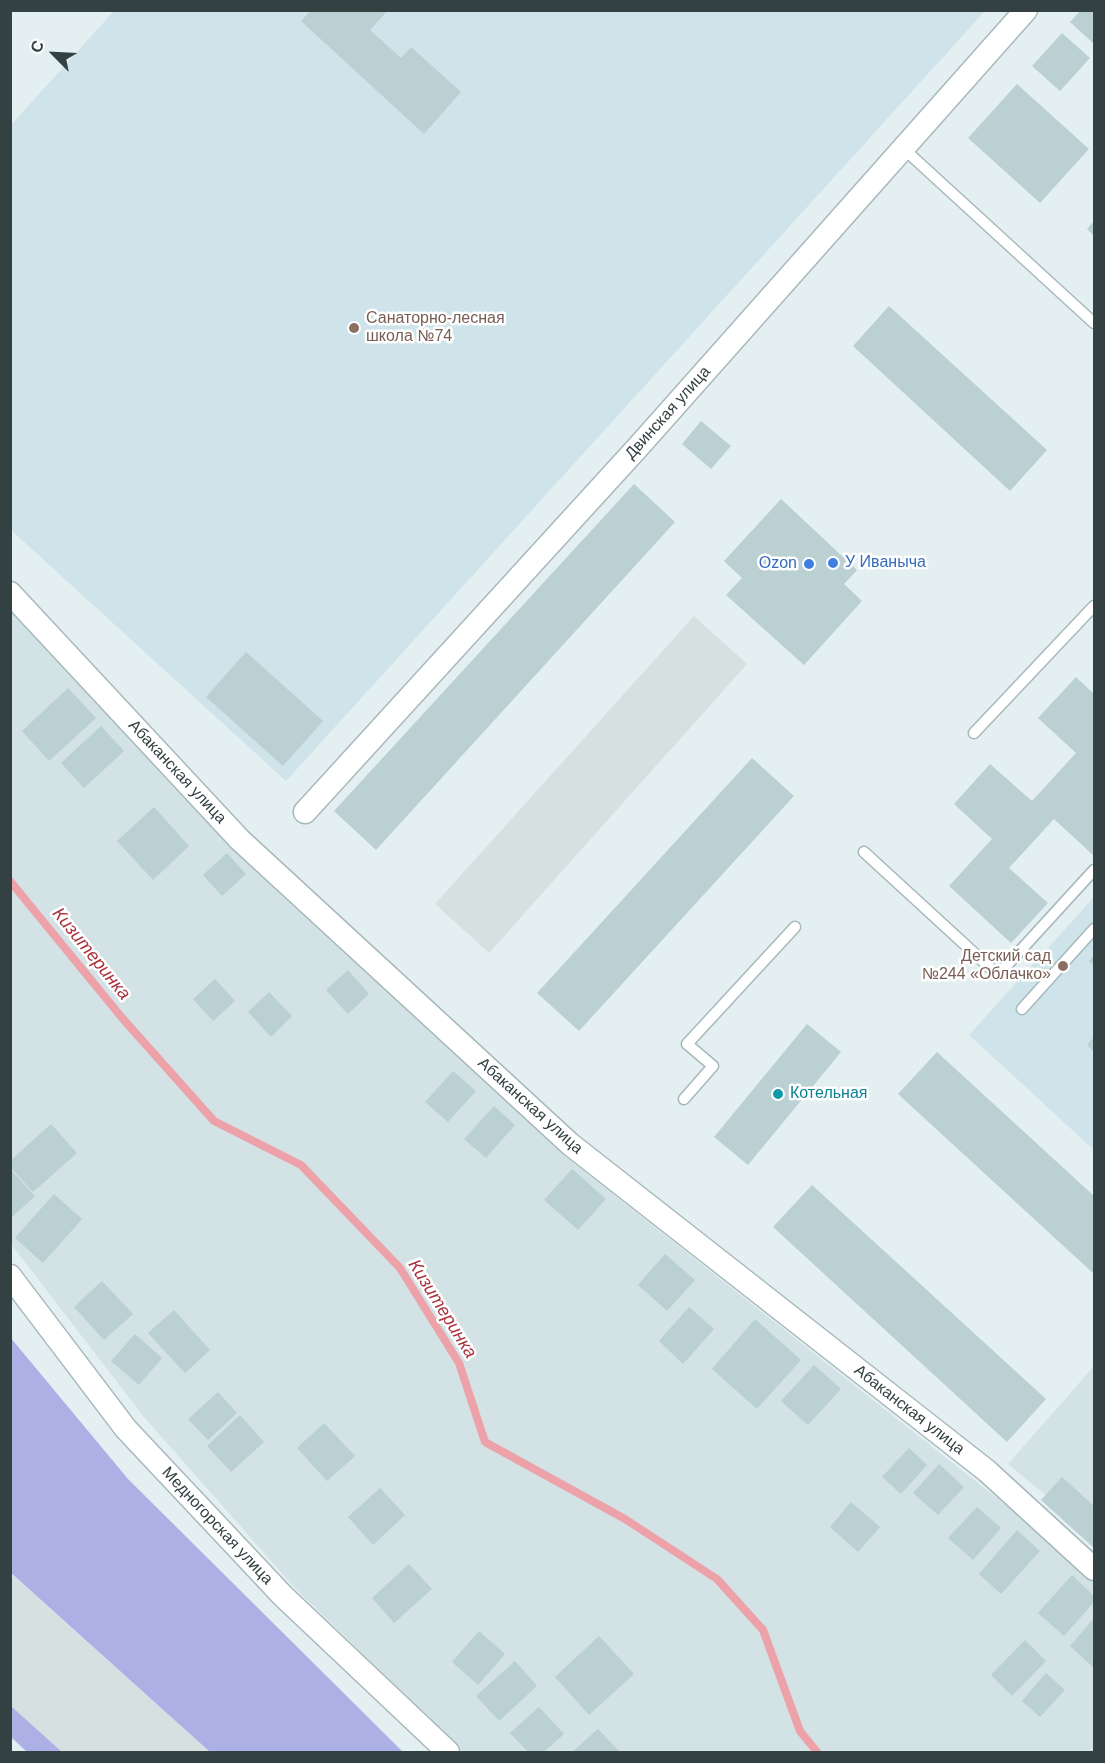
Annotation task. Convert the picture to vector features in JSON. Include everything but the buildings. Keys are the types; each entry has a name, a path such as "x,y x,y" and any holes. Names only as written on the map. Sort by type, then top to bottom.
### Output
{"street":[{"name":"Двинская улица","path":"305,812 639,446 1026,10"},
{"name":"Абаканская улица","path":"10,593 240,840 570,1143 987,1471 1095,1569"},
{"name":"Медногорская улица","path":"10,1276 126,1429 283,1596 448,1752"}],"lane":[{"path":"904,149 1095,323"},
{"path":"974,733 1095,606"},
{"path":"864,852 998,975 1095,870"},
{"path":"684,1099 713,1066 687,1044 795,927"},
{"path":"1022,1009 1095,929"}],"shaded area":[{"name":"Санаторно-лесная школа №74","path":"114,11 985,11 286,781 11,530 11,125"},
{"path":"10,606 246,863 561,1153 1094,1575 1094,1752 463,1752 295,1588 144,1417 11,1244"},
{"path":"694,616 747,664 489,953 435,904"},
{"name":"Детский сад №244 «Облачко»","path":"1094,897 1094,1150 969,1035"},
{"path":"10,1337 128,1479 403,1752 210,1752 11,1573"},
{"path":"1094,1366 1094,1535 1008,1464"},
{"path":"10,1573 210,1752 62,1752 11,1706"},
{"path":"10,1706 62,1752 27,1752 11,1737"}],"waterway":[{"name":"Кизитеринка","path":"10,881 123,1019 214,1121 301,1165 400,1268 459,1363 485,1442 625,1519 717,1579 763,1630 800,1731 817,1752"}],"place":[{"name":"Санаторно-лесная школа №74","path":"354,328"},
{"name":"У Иваныча","path":"833,563"},
{"name":"Ozon","path":"809,564"},
{"name":"Детский сад №244 «Облачко»","path":"1063,966"},
{"name":"Котельная","path":"778,1094"}]}
